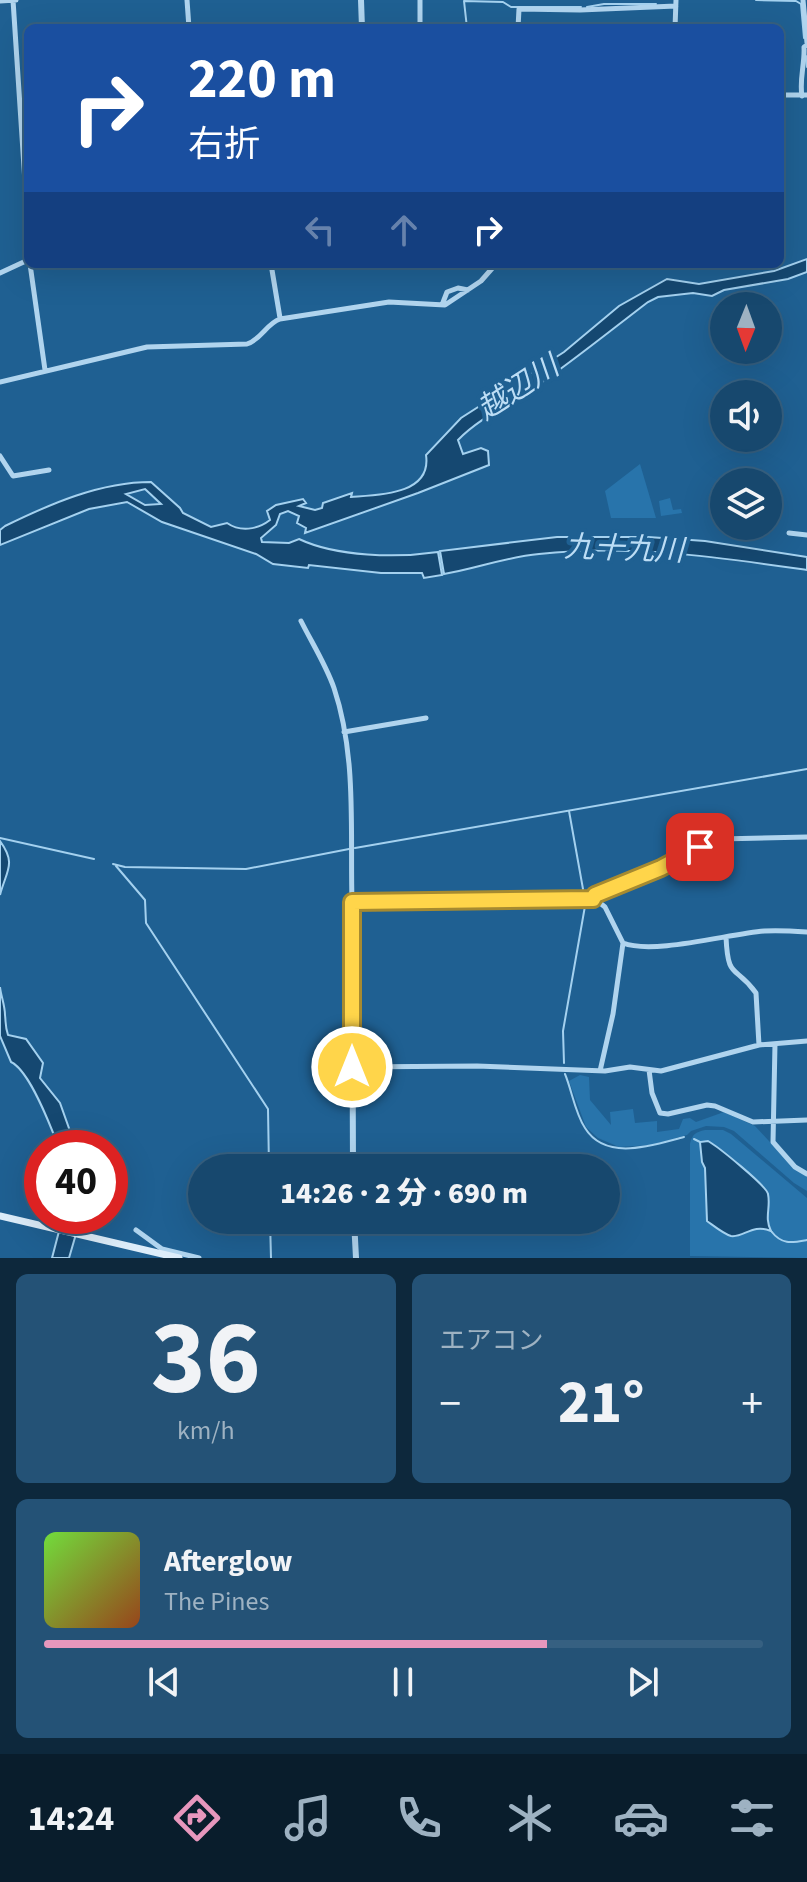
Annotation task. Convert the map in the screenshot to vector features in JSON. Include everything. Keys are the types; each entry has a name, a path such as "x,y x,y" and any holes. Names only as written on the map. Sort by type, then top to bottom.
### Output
{"main road":[{"path":"0,1216 179,1258"}],"street":[{"path":"0,1 14,0 24,163"},
{"path":"187,0 189,24"},
{"path":"361,0 362,24"},
{"path":"420,0 420,24"},
{"path":"784,95 804,96 800,83 805,74 804,47 807,44 803,0"},
{"path":"518,24 517,13 524,8 580,10 676,3 675,24"},
{"path":"0,273 24,264"},
{"path":"30,268 45,370"},
{"path":"272,268 280,319"},
{"path":"0,382 156,345 247,344 258,339 271,323 280,319 389,302 442,305 452,302 493,268"},
{"path":"442,305 447,292 458,288 468,290"},
{"path":"0,456 13,476 49,470"},
{"path":"789,533 807,535"},
{"path":"301,621 334,687 352,786 353,1154"},
{"path":"344,732 426,718"},
{"path":"593,899 595,895 661,868 719,839 807,837"},
{"path":"352,902 593,899 605,907 623,943 613,1014 600,1071"},
{"path":"623,943 653,947 770,931 807,932"},
{"path":"726,937 728,963 732,971 756,993 759,1045"},
{"path":"352,1067 477,1066 600,1071 630,1067 672,1069 759,1045 807,1041"},
{"path":"775,1044 775,1147 807,1174"},
{"path":"649,1070 652,1093 660,1113 707,1105 753,1122 807,1120"},
{"path":"136,1230 162,1249 199,1258"},
{"path":"355,1234 356,1258"}],"shaded area":[{"path":"640,464 656,518 611,518 605,491"},
{"path":"670,498 673,510 681,509 682,513 661,516 659,501"},
{"path":"580,1075 589,1077 590,1100 611,1125 610,1112 633,1109 635,1123 657,1121 657,1132 679,1129 683,1119 690,1118 696,1122 724,1112 755,1126 794,1168 807,1175 807,1191 734,1131 724,1127 706,1126 651,1145 619,1147 598,1138 586,1127 569,1081"},
{"path":"705,1130 723,1130 731,1134 807,1198 807,1258 690,1256 690,1144 695,1134"}],"water":[{"name":"越辺川","path":"807,259 807,272 788,279 710,292 710,296 693,293 658,297 648,302 549,378 485,418 458,440 463,454 481,448 488,451 489,465 305,533 306,528 297,523 299,516 288,511 280,514 276,525 261,538 262,542 289,543 299,539 349,553 404,555 438,552 442,575 424,578 422,573 381,573 273,564 256,554 162,522 127,502 89,509 0,545 0,530 22,518 94,490 132,483 151,482 183,513 211,527 227,523 243,529 254,528 270,520 267,511 276,505 303,499 306,503 299,506 315,510 322,508 323,503 352,493 351,497 401,490 421,478 426,468 426,455 461,418 564,352 619,306 667,279 699,284 774,271","holes":["145,489 161,504 145,505 126,494"]},
{"name":"九十九川","path":"557,537 648,537 705,541 807,557 807,570 707,557 607,550 527,556 444,574 440,551"},
{"path":"0,841 9,862 0,895"},
{"path":"0,987 8,1035 26,1039 43,1063 40,1078 60,1103 70,1130 52,1130 32,1088 11,1062 0,1036"},
{"path":"708,1141 766,1190 771,1231 759,1229 731,1236 707,1221 705,1168 700,1142"},
{"path":"58,1234 76,1234 69,1258 52,1258"}],"waterway":[{"path":"756,0 796,1 801,4 804,38"},
{"path":"467,24 464,1 503,2 511,7 581,7"},
{"path":"587,7 656,4"},
{"path":"806,56 807,67"},
{"path":"355,848 807,769"},
{"path":"569,811 583,889"},
{"path":"0,838 94,859"},
{"path":"113,864 125,867 246,869 349,849"},
{"path":"116,866 145,900 146,923 268,1109 269,1154"},
{"path":"564,1063 563,1031 585,906"},
{"path":"565,1074 585,1128 605,1145 645,1147 684,1137"},
{"path":"694,1139 700,1142"},
{"path":"771,1231 787,1242 807,1240"},
{"path":"270,1234 271,1258"}],"route":[{"path":"352,1067 352,902 593,899 595,895 661,868 700,847"}]}
